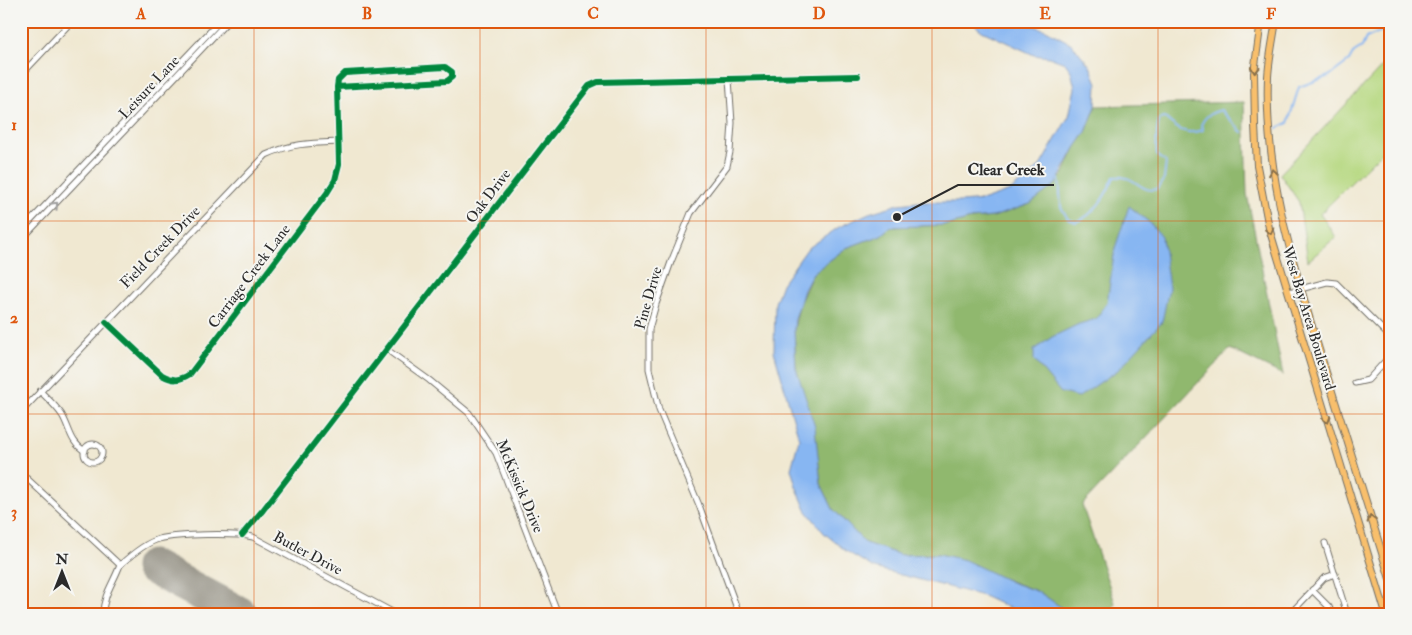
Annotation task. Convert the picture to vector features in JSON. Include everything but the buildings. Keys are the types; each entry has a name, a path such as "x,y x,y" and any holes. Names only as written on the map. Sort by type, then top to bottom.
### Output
{"main road":[{"name":"West Bay Area Boulevard","path":"1261,21 1254,73 1257,166 1269,228 1386,614"},
{"name":"West Bay Area Boulevard","path":"1276,21 1268,76 1269,141 1281,212 1301,289 1391,582"}],"street":[{"path":"21,74 72,21"},
{"name":"Leisure Lane","path":"21,240 90,163 224,22"},
{"path":"445,68 452,72 452,77 447,81 337,87 338,80 345,72 445,68"},
{"name":"Oak Drive","path":"242,534 263,510 589,86 598,82 858,76"},
{"name":"Pine Drive","path":"729,79 732,123 730,152 726,166 690,213 671,262 649,329 649,369 659,410 699,505 739,614"},
{"name":"Carriage Creek Lane","path":"106,322 162,375 169,379 180,380 190,374 327,193 338,172 337,87"},
{"name":"Field Creek Drive","path":"21,412 266,155 282,147 338,142"},
{"name":"Leisure Lane","path":"21,231 90,163"},
{"path":"1390,217 1391,208"},
{"path":"1289,292 1327,282 1336,283 1391,340"},
{"name":"McKissick Drive","path":"386,349 468,413 482,430 496,453 558,614"},
{"path":"1356,383 1368,380 1391,352"},
{"path":"40,391 63,416 69,433 78,447 85,450"},
{"path":"21,473 120,565 108,590 104,614"},
{"name":"Butler Drive","path":"120,565 141,548 159,539 242,534 253,537 396,614"},
{"path":"1325,543 1347,614"},
{"path":"1290,614 1324,578 1335,574"},
{"path":"1312,590 1332,614"}],"green space":[{"path":"1391,57 1391,143 1320,214 1336,237 1308,261 1299,202 1280,174"},
{"path":"1244,102 1247,194 1283,375 1230,349 1082,505 1115,603 1110,614 1071,614 1039,592 939,554 901,555 865,543 833,509 821,484 816,447 796,368 794,329 800,302 813,273 846,248 881,235 890,227 949,225 971,219 993,217 1030,204 1063,175 1075,148 1086,132 1096,106"}],"water":[{"path":"970,21 1020,21 1046,30 1072,44 1090,66 1097,83 1096,106 1086,132 1075,148 1056,184 1030,204 993,217 971,219 949,225 890,227 881,235 846,248 813,273 804,290 795,319 796,368 815,427 821,484 833,509 865,543 901,555 939,554 965,560 1011,582 1039,592 1071,614 1022,614 983,596 874,568 846,551 824,533 806,510 791,469 799,439 774,351 775,303 782,284 807,249 839,227 869,213 899,204 984,200 1010,191 1040,166 1069,116 1075,88 1071,71 1065,63 1049,57 1034,55 982,31"},
{"path":"1129,206 1150,223 1162,237 1169,288 1162,322 1118,370 1079,397 1061,393 1034,360 1034,350 1052,337 1079,324 1096,319 1107,303 1115,248"}],"waterway":[{"path":"1278,128 1288,123 1299,87 1329,76 1349,61 1354,52 1362,47 1366,38 1391,27"},
{"path":"1059,179 1061,207 1068,219 1076,222 1089,215 1107,191 1114,177 1128,178 1146,189 1157,189 1164,179 1166,162 1157,155 1156,142 1160,119 1165,118 1187,132 1197,132 1203,130 1201,125 1206,117 1221,110 1242,132"}],"runway":[{"path":"152,567 240,614"}],"cycle path":[{"path":"106,322 162,375 176,379 190,374 335,180 339,164 337,87 338,80 345,73 445,67 452,72 452,77 447,81 337,87"},
{"path":"242,535 589,86 598,82 858,76"}],"place":[{"name":"Clear Creek","path":"897,217"}]}
